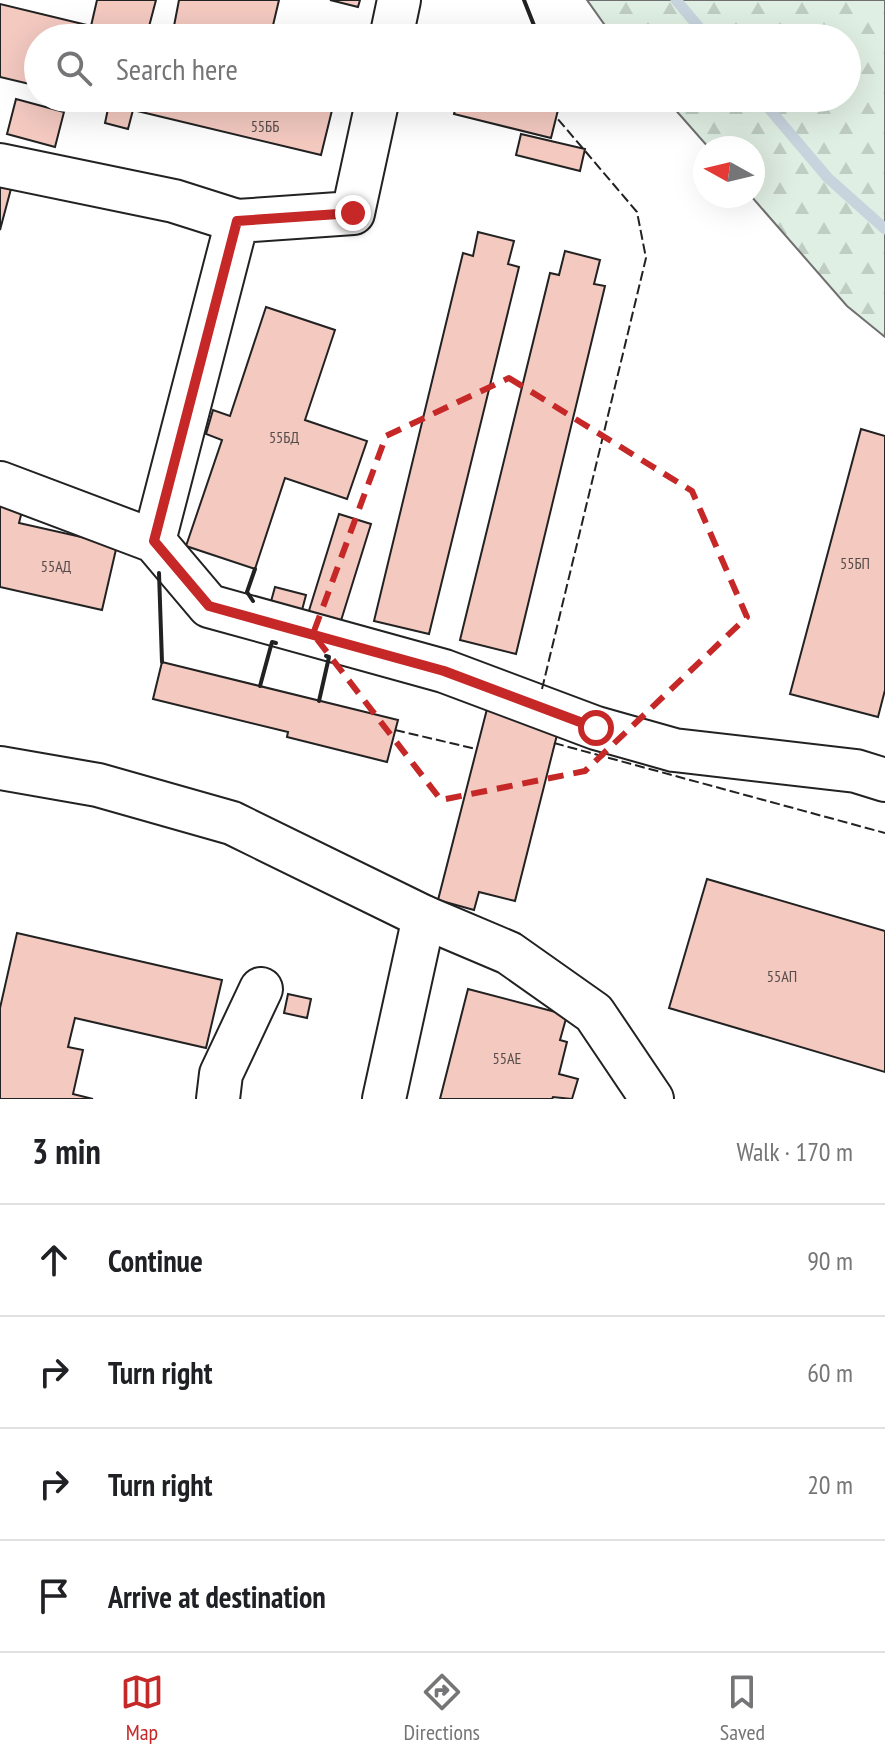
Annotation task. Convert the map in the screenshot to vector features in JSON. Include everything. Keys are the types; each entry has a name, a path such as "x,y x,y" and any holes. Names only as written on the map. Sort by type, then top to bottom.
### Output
{"lane":[{"path":"394,24 399,0"},
{"path":"0,165 174,201 237,221 353,213 375,112"},
{"path":"154,541 237,221"},
{"path":"0,483 154,541 209,606 444,671 596,728 660,746 856,771 885,780"},
{"path":"0,768 98,785 232,823 424,917 509,953 594,1013 636,1089"},
{"path":"384,1099 424,917"},
{"path":"218,1099 221,1074 261,989"}],"highlighted area":[{"path":"509,378 692,491 747,617 585,771 441,800 313,634 386,436"}],"green space":[{"path":"587,0 885,0 885,337 847,306 761,208 765,208 765,136 698,136 677,112 861,112 861,24 604,24"}],"building":[{"path":"97,0 156,0 150,24 91,24"},
{"path":"179,0 279,0 273,24 174,24"},
{"path":"330,0 360,0 358,7"},
{"path":"0,4 83,24 24,24 24,83 0,77"},
{"path":"16,99 24,101 24,112 64,112 55,147 7,134"},
{"path":"107,112 132,112 128,129 105,123"},
{"path":"141,112 332,112 321,155"},
{"path":"454,112 558,112 551,138"},
{"path":"521,134 585,149 580,171 516,155"},
{"path":"0,178 12,185 0,230"},
{"path":"478,232 514,241 508,264 519,267 429,634 374,621 463,253 473,256"},
{"path":"565,251 600,260 594,284 605,286 516,654 460,640 550,273 559,275"},
{"path":"266,307 335,330 305,420 367,441 347,499 285,478 255,569 186,546 222,440 206,434 213,410 230,416"},
{"path":"861,429 885,436 885,690 878,717 790,694"},
{"path":"0,497 24,503 19,523 117,545 102,610 0,587"},
{"path":"339,514 371,524 339,627 307,617"},
{"path":"275,587 306,595 301,614 270,605"},
{"path":"162,662 398,720 387,762 287,737 288,732 153,699"},
{"path":"487,709 559,727 515,901 479,892 474,910 438,900"},
{"path":"707,879 885,931 885,1072 669,1008"},
{"path":"17,933 222,980 206,1048 75,1018 68,1047 83,1050 73,1094 93,1099 0,1099 0,1008"},
{"path":"468,989 567,1015 560,1040 567,1042 559,1074 578,1079 572,1099 440,1099"},
{"path":"288,994 311,999 307,1018 284,1013"}],"waterway":[{"path":"676,0 696,24"},
{"path":"772,112 828,178 885,229"}],"fence":[{"path":"542,689 646,258 637,212 557,118"},
{"path":"395,730 476,749"},
{"path":"554,743 885,833"}],"wall":[{"path":"524,0 533,24"},
{"path":"253,601 247,592 255,569"},
{"path":"159,573 162,662"},
{"path":"260,686 272,642 276,643"},
{"path":"319,701 329,657 326,656"}],"route":[{"path":"353,213 237,221 154,541 209,606 444,671 596,728"}]}
